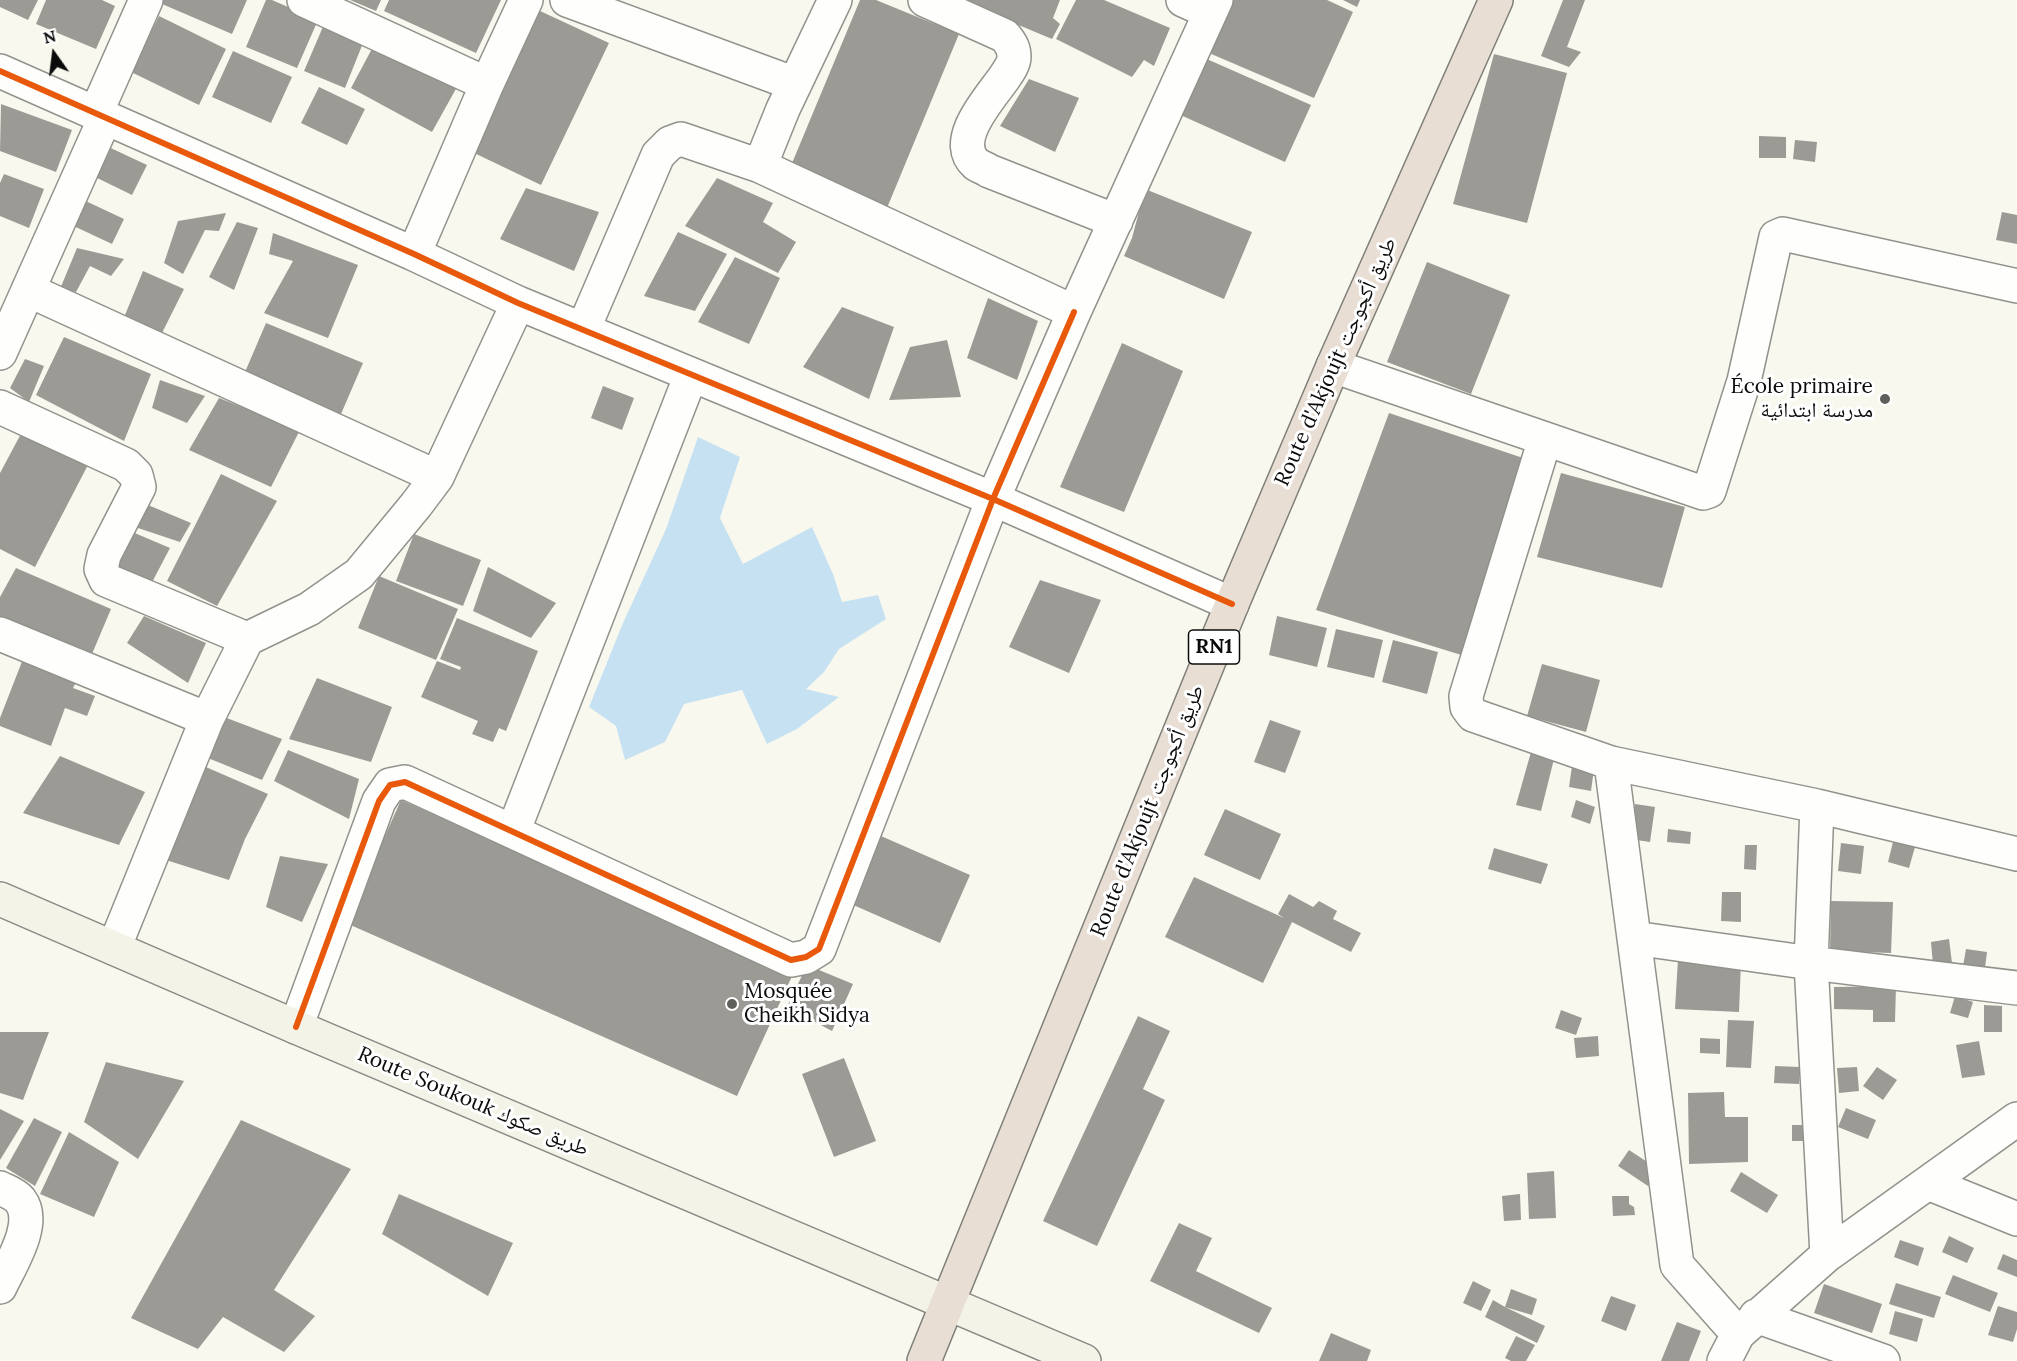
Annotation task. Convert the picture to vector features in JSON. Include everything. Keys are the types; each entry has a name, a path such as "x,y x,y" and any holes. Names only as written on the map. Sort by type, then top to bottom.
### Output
{"highway":[{"name":"Route d'Akjoujt طريق أكجوجت","path":"924,1361 1232,604 1333,366 1496,0"}],"street":[{"path":"0,353 101,115 146,0"},
{"path":"304,0 487,84"},
{"path":"414,254 526,0"},
{"path":"567,0 795,84"},
{"path":"760,166 795,84 835,0"},
{"path":"925,0 1005,36 1013,46 1014,59 1009,70 967,136 968,151 975,163 989,171 1116,221"},
{"path":"296,1027 379,801 390,784 405,782 791,960 806,957 819,949 993,499 1116,221 1203,4"},
{"path":"0,71 414,254 518,303 993,499 1232,604"},
{"path":"584,330 658,155 670,143 681,139 760,166 1074,312"},
{"path":"1333,366 1700,492 1709,491 1744,381 1776,237 1783,234 2017,286"},
{"path":"28,290 437,477"},
{"path":"114,948 207,719 248,639 309,609 359,574 437,477 518,303"},
{"path":"513,832 691,375"},
{"path":"0,407 126,465 136,475 139,487 104,555 101,569 106,580 248,639"},
{"path":"1545,439 1466,696 1467,707 1473,715 1611,763 1817,806 2017,854"},
{"path":"0,634 207,719"},
{"path":"1611,763 1677,1265 1739,1337 1883,1361"},
{"path":"1817,806 1811,963 1827,1255"},
{"name":"Route Soukouk طريق صكوك","path":"0,899 1084,1361"},
{"path":"1634,938 1811,963 2017,988"},
{"path":"1739,1337 1827,1255 2017,1119"},
{"path":"1928,1183 2017,1220"},
{"path":"0,1188 20,1200 25,1211 26,1231 0,1287"}],"water":[{"path":"698,437 740,457 720,518 743,564 812,527 833,574 842,602 878,595 886,619 839,649 824,672 806,689 839,697 797,729 767,744 742,690 684,704 665,742 625,760 616,726 589,707 623,623 666,529"}],"building":[{"path":"0,0 38,0 28,20 0,7"},
{"path":"46,0 102,0 115,6 96,49 36,24"},
{"path":"164,0 247,0 232,34 162,4"},
{"path":"266,0 272,0 318,20 297,68 246,47"},
{"path":"350,0 381,0 376,11"},
{"path":"389,0 501,0 476,53 384,11"},
{"path":"860,0 876,0 959,34 887,208 790,168"},
{"path":"967,0 1060,0 1053,18 1060,24 1052,39 966,3"},
{"path":"1076,0 1104,0 1170,28 1154,66 1144,60 1132,77 1056,39"},
{"path":"1223,0 1327,0 1353,12 1314,98 1202,50"},
{"path":"1343,0 1360,0 1357,7"},
{"path":"1563,0 1585,0 1567,47 1581,52 1569,67 1541,56"},
{"path":"538,10 609,43 541,185 470,151"},
{"path":"159,16 226,49 199,105 131,72"},
{"path":"325,22 365,38 345,88 304,71"},
{"path":"375,43 457,87 432,132 351,88"},
{"path":"233,51 292,77 271,123 212,97"},
{"path":"1494,54 1567,73 1527,223 1453,204"},
{"path":"1200,56 1311,105 1285,162 1176,113"},
{"path":"1029,79 1079,98 1055,152 1000,126"},
{"path":"319,87 365,109 347,145 301,123"},
{"path":"1,104 72,130 56,172 0,151"},
{"path":"1759,136 1786,137 1786,158 1759,158"},
{"path":"1795,140 1817,142 1815,162 1793,159"},
{"path":"100,143 147,165 132,195 87,173"},
{"path":"4,174 44,189 29,228 0,216 0,183"},
{"path":"717,178 773,203 763,222 796,242 778,273 685,226"},
{"path":"526,188 599,212 574,271 500,239"},
{"path":"1145,189 1252,232 1224,299 1124,256 1132,238"},
{"path":"75,196 124,219 112,244 63,221"},
{"path":"2002,212 2017,215 2017,244 1996,240"},
{"path":"226,213 219,231 205,230 183,274 164,263 178,221"},
{"path":"237,222 258,228 234,290 209,277"},
{"path":"678,232 727,254 695,311 644,296"},
{"path":"273,233 358,265 328,338 264,313 293,261 269,254"},
{"path":"77,248 124,259 111,276 90,266 76,292 60,289"},
{"path":"735,257 780,278 749,344 698,322"},
{"path":"1427,262 1510,295 1471,394 1387,362"},
{"path":"143,271 184,289 162,333 125,315"},
{"path":"988,298 1038,321 1017,380 967,358"},
{"path":"842,307 894,327 869,399 803,367"},
{"path":"266,323 363,363 341,414 245,372"},
{"path":"64,337 151,374 124,441 36,395"},
{"path":"947,340 961,397 889,400 910,347"},
{"path":"1122,343 1183,371 1124,512 1060,487"},
{"path":"25,359 44,366 29,402 10,388"},
{"path":"160,380 205,396 187,423 152,408"},
{"path":"603,386 634,398 622,430 591,418"},
{"path":"219,398 300,430 271,487 189,450"},
{"path":"1389,413 1526,459 1471,658 1316,610"},
{"path":"23,430 90,461 35,567 0,549 0,473"},
{"path":"1561,473 1685,507 1662,588 1537,557"},
{"path":"221,474 277,501 217,606 167,581"},
{"path":"148,505 191,523 180,542 135,527"},
{"path":"130,531 170,548 149,588 113,567"},
{"path":"414,534 481,560 463,606 396,581"},
{"path":"488,567 556,603 531,638 473,611"},
{"path":"16,568 111,609 89,661 0,620 0,597"},
{"path":"379,576 458,609 436,660 358,628"},
{"path":"1040,580 1101,600 1069,673 1009,647"},
{"path":"144,616 206,643 188,683 127,643"},
{"path":"1277,616 1327,628 1317,667 1269,655"},
{"path":"457,618 538,651 506,731 499,728 493,742 472,734 478,721 421,697 437,661 460,670 461,667 440,659"},
{"path":"1336,629 1383,640 1374,678 1327,667"},
{"path":"1393,640 1438,652 1427,694 1382,682"},
{"path":"23,659 77,680 73,688 95,696 87,716 65,708 51,746 0,726 0,718"},
{"path":"1542,664 1600,680 1586,732 1527,716"},
{"path":"317,678 392,707 371,762 289,739"},
{"path":"224,717 282,739 262,780 203,756"},
{"path":"1270,720 1301,731 1285,773 1254,762"},
{"path":"288,750 359,779 349,819 274,781"},
{"path":"1531,752 1554,759 1541,811 1516,805"},
{"path":"60,756 145,792 119,845 23,813"},
{"path":"199,764 268,794 245,839 229,880 166,860"},
{"path":"1572,766 1594,769 1591,791 1569,787"},
{"path":"401,800 793,974 737,1096 346,923"},
{"path":"1576,800 1595,807 1590,824 1571,817"},
{"path":"1635,804 1655,807 1650,842 1630,839"},
{"path":"1225,809 1281,834 1260,880 1204,855"},
{"path":"1668,829 1691,832 1690,844 1667,842"},
{"path":"881,836 970,875 940,943 851,904"},
{"path":"1893,842 1915,847 1909,868 1888,862"},
{"path":"1841,843 1864,846 1861,874 1838,871"},
{"path":"1745,845 1757,845 1756,870 1744,869"},
{"path":"1494,848 1548,864 1541,884 1488,869"},
{"path":"280,856 328,864 302,922 266,907"},
{"path":"1194,877 1284,918 1278,914 1289,894 1313,907 1319,901 1337,911 1333,919 1361,933 1351,952 1292,922 1263,983 1165,937"},
{"path":"1722,892 1741,892 1741,922 1721,921"},
{"path":"1831,901 1893,902 1891,953 1830,951"},
{"path":"1949,939 1952,963 1933,965 1931,942"},
{"path":"1966,949 1987,952 1985,968 1963,966"},
{"path":"1678,959 1741,962 1739,1012 1675,1009"},
{"path":"807,965 853,984 832,1031 787,1007"},
{"path":"1896,986 1895,1022 1873,1022 1873,1010 1834,1009 1834,987"},
{"path":"1955,996 1973,1002 1968,1018 1950,1013"},
{"path":"1984,1005 2002,1006 2002,1032 1984,1032"},
{"path":"1561,1010 1582,1018 1576,1035 1555,1028"},
{"path":"1138,1016 1170,1031 1143,1089 1165,1100 1097,1246 1043,1221"},
{"path":"1728,1020 1754,1021 1751,1068 1726,1067"},
{"path":"0,1032 49,1032 23,1100 0,1093"},
{"path":"1598,1036 1599,1056 1576,1058 1574,1038"},
{"path":"1700,1038 1720,1039 1720,1054 1700,1053"},
{"path":"1979,1041 1985,1075 1962,1078 1956,1045"},
{"path":"844,1058 876,1141 834,1157 802,1074"},
{"path":"106,1062 184,1081 138,1159 84,1122"},
{"path":"1775,1066 1800,1067 1799,1084 1774,1083"},
{"path":"1857,1067 1859,1091 1839,1093 1837,1068"},
{"path":"1877,1067 1897,1080 1883,1100 1863,1086"},
{"path":"1724,1092 1725,1117 1748,1117 1748,1162 1689,1164 1688,1093"},
{"path":"1846,1108 1876,1120 1868,1139 1838,1127"},
{"path":"0,1109 24,1121 0,1160"},
{"path":"34,1118 62,1132 35,1186 6,1168"},
{"path":"241,1120 351,1169 274,1290 315,1316 284,1352 223,1317 198,1349 131,1318"},
{"path":"1792,1125 1808,1125 1808,1141 1792,1141"},
{"path":"69,1132 119,1162 94,1217 40,1194"},
{"path":"1629,1150 1661,1171 1648,1186 1618,1166"},
{"path":"1554,1171 1556,1218 1529,1219 1527,1173"},
{"path":"1741,1172 1778,1195 1767,1213 1730,1191"},
{"path":"399,1194 513,1243 488,1296 382,1234"},
{"path":"1520,1194 1521,1220 1504,1221 1502,1196"},
{"path":"1612,1196 1629,1196 1629,1204 1634,1207 1635,1215 1613,1216"},
{"path":"1179,1223 1212,1238 1196,1271 1272,1308 1259,1333 1150,1281"},
{"path":"1949,1236 1974,1248 1967,1263 1942,1252"},
{"path":"1900,1240 1924,1248 1918,1266 1894,1257"},
{"path":"2003,1254 2017,1260 2017,1277 1997,1269"},
{"path":"1953,1275 1998,1293 1990,1312 1945,1294"},
{"path":"1473,1281 1491,1290 1481,1311 1463,1303"},
{"path":"1896,1283 1941,1297 1934,1318 1889,1304"},
{"path":"1824,1284 1882,1304 1872,1333 1814,1313"},
{"path":"1511,1289 1537,1299 1532,1315 1505,1307"},
{"path":"1611,1296 1636,1305 1626,1331 1601,1321"},
{"path":"1493,1300 1545,1326 1537,1343 1485,1317"},
{"path":"1998,1306 2017,1312 2017,1329 2013,1342 1988,1335"},
{"path":"1895,1311 1923,1319 1917,1342 1889,1334"},
{"path":"1677,1322 1701,1331 1689,1361 1661,1361"},
{"path":"1331,1333 1371,1350 1367,1361 1319,1361"},
{"path":"1516,1336 1535,1345 1526,1361 1511,1361 1505,1358"}],"cycle path":[{"path":"0,71 414,254 518,303 993,499 1232,604"},
{"path":"296,1027 379,801 390,785 405,782 791,960 806,957 819,949 993,499 1074,312"}],"place":[{"name":"École primaire مدرسة ابتدائية","path":"1885,399"},
{"name":"Mosquée Cheikh Sidya","path":"732,1004"}]}
